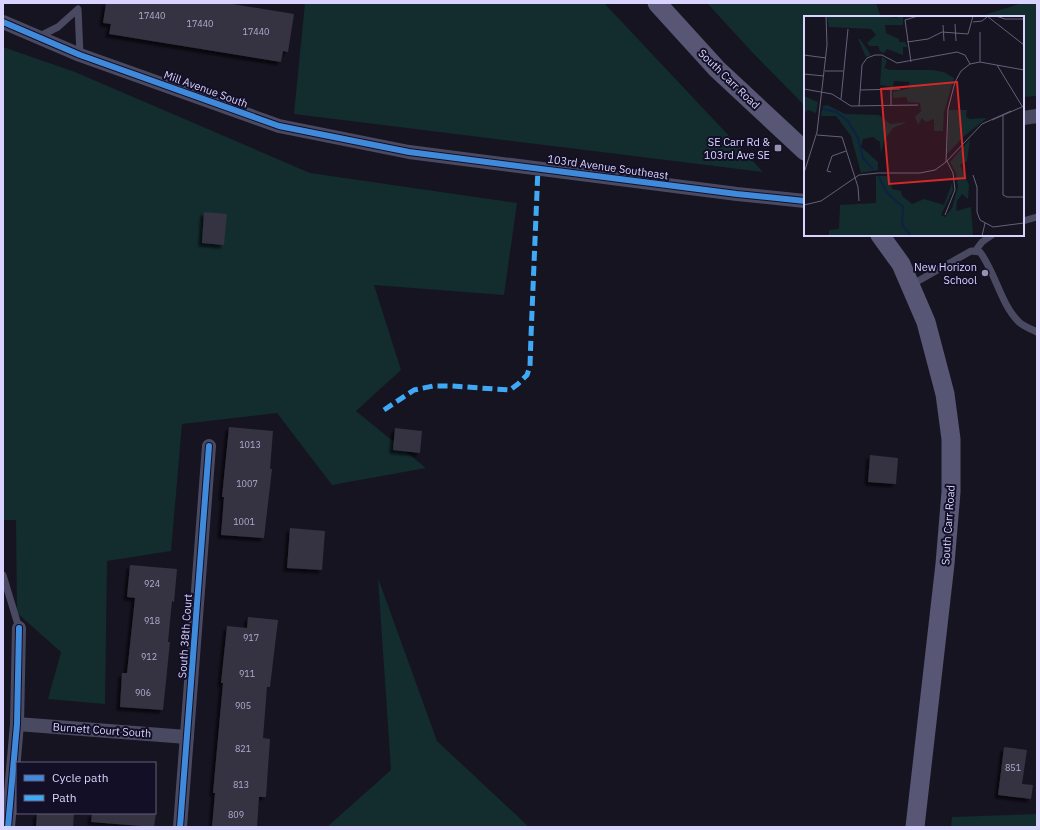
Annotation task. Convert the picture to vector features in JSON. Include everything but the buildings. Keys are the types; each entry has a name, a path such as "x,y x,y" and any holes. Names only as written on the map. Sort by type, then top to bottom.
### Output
{"main road":[{"name":"South Carr Road","path":"656,3 717,69 804,150"},
{"name":"South Carr Road","path":"881,236 901,264 926,322 945,394 951,439 951,492 945,564 915,827"}],"street":[{"name":"Mill Avenue South","path":"3,22 80,55 279,126 409,152"},
{"path":"1024,118 1037,116"},
{"name":"103rd Avenue Southeast","path":"409,152 737,194 804,201"},
{"name":"South 38th Court","path":"180,827 209,446"},
{"path":"8,827 17,724 19,628"},
{"name":"Burnett Court South","path":"17,724 187,737"}],"lane":[{"path":"38,37 58,27 78,6"},
{"path":"78,6 80,55"},
{"path":"1024,221 1037,217"},
{"path":"910,285 971,251 976,250 982,242 991,236"},
{"path":"976,250 980,252 986,260 1009,310 1018,322 1037,332"},
{"path":"3,575 19,628"}],"green space":[{"path":"305,3 604,3 763,172 294,114"},
{"path":"707,3 876,3 881,16 804,16 804,105"},
{"path":"1022,3 1037,3 1037,96 1024,97 1024,16 981,16"},
{"path":"3,47 75,72 310,173 517,203 504,295 374,285 401,370 356,411 426,468 332,485 277,413 182,424 171,551 107,561 105,704 48,699 61,652 17,613 16,520 3,520"},
{"path":"378,578 437,741 529,827 327,827 391,770"},
{"path":"1037,814 1037,827 951,827 952,817"}],"marked path":[{"path":"384,410 414,390 433,386 510,390 527,375 530,366 538,168"}],"cycle path":[{"path":"3,22 80,55 279,126 409,152 737,194 804,201"},
{"path":"180,827 209,446"},
{"path":"8,827 17,724 19,628"}],"place":[{"name":"SE Carr Rd & 103rd Ave SE","path":"778,148"},
{"name":"New Horizon School","path":"985,273"}]}
